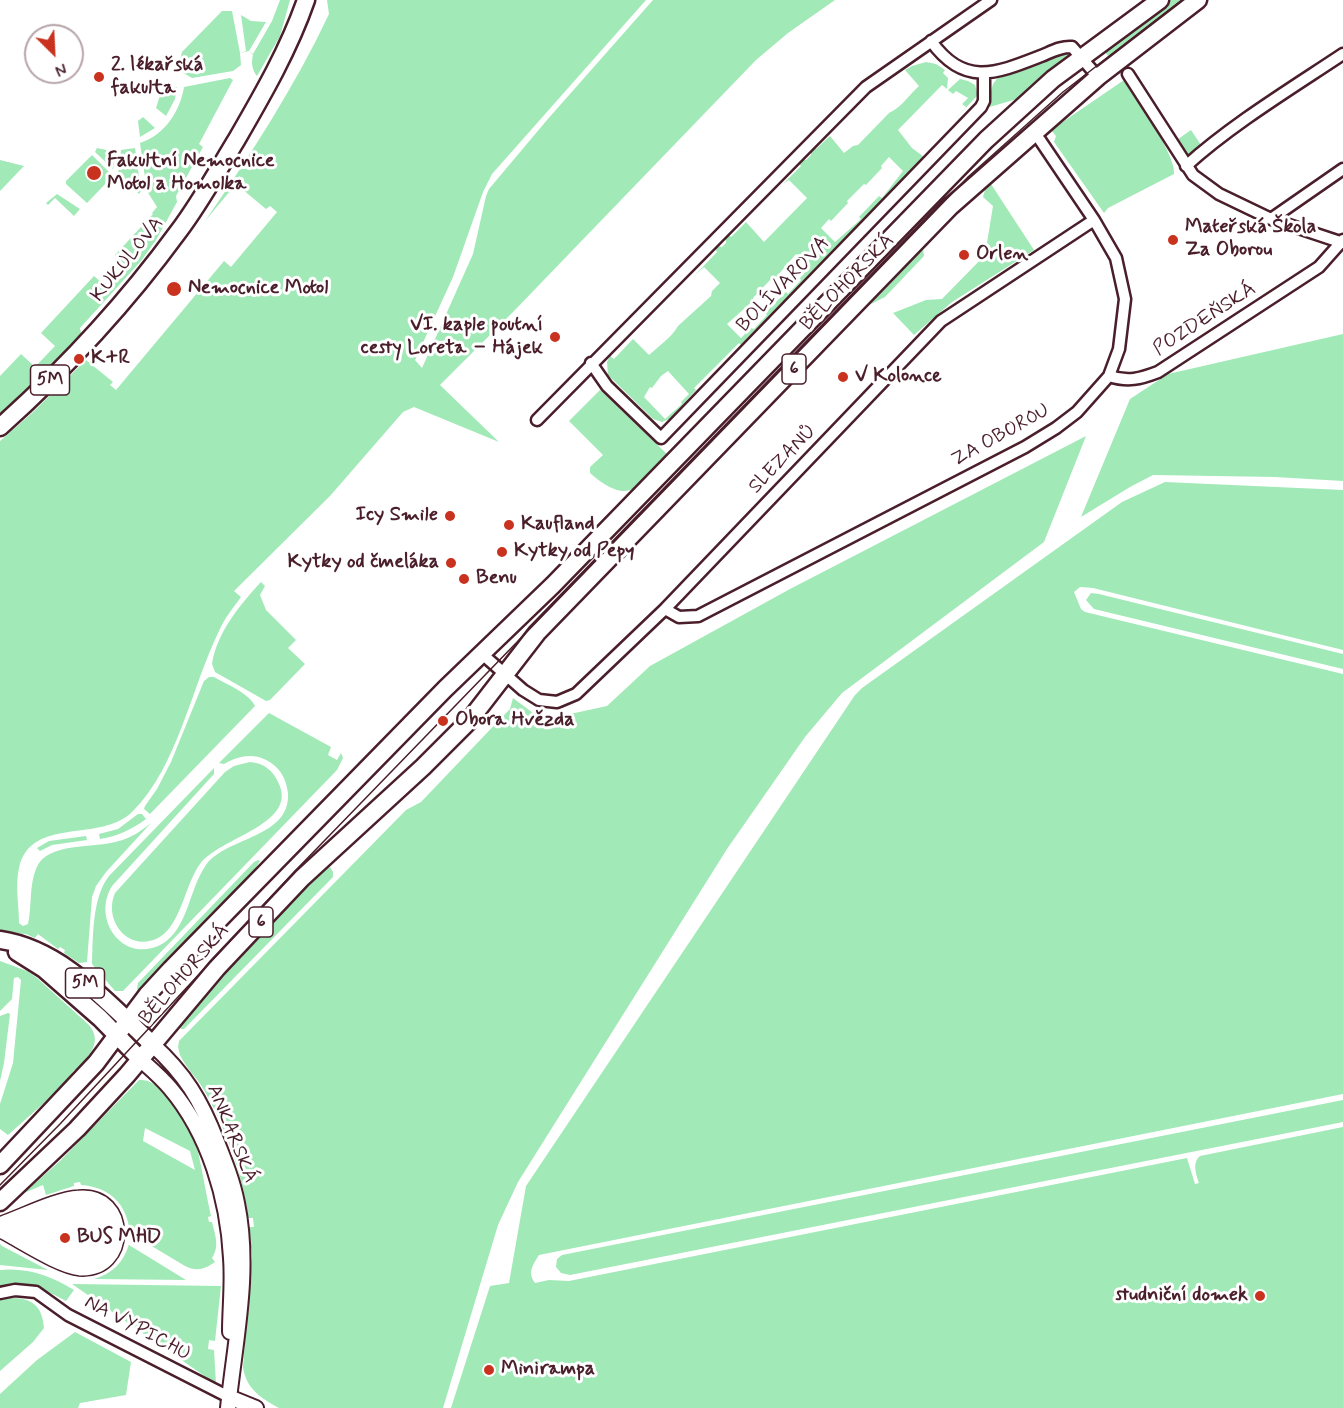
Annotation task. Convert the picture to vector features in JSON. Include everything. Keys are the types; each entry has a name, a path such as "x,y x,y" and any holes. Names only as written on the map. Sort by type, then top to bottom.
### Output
{"main road":[{"name":"KUKULOVA","path":"0,427 98,331 179,231 276,70 306,0"},
{"name":"BĚLOHORSKÁ","path":"0,1165 96,1063 147,995 171,969 481,653 553,585 972,154 1053,80 1160,0"},
{"name":"BĚLOHORSKÁ","path":"0,1202 77,1129 218,968 302,878 434,757 477,712 537,633 951,206 1098,76 1198,0"},
{"name":"5M","path":"0,939 21,943 52,958 84,982 123,1029 140,1059"},
{"name":"5M","path":"0,945 24,955 123,1029 152,1044"}],"street":[{"path":"537,420 866,87 991,0"},
{"path":"931,41 951,64 967,72 984,73 1067,46 1075,48 1098,76"},
{"path":"1186,166 1201,153 1343,54"},
{"name":"BOLÍVAROVA","path":"591,363 607,386 661,438 981,107 984,101 984,73"},
{"path":"1128,74 1193,175 1219,194 1271,219 1342,242"},
{"name":"ZA OBOROU","path":"665,609 679,617 698,616 1025,447 1077,412 1109,376 1119,349 1125,299 1116,258 1094,220 1040,140"},
{"path":"1271,219 1343,169"},
{"name":"SLEZANŮ","path":"505,675 530,695 552,703 569,698 582,688 665,609 941,321 1094,220"},
{"name":"POZDEŇSKÁ","path":"1109,376 1123,380 1138,380 1158,372 1319,267 1342,242"},
{"path":"481,653 505,675"},
{"name":"ANKARSKÁ","path":"152,1044 180,1072 200,1100 225,1162 236,1198 243,1280 229,1403"},
{"name":"ANKARSKÁ","path":"140,1059 171,1089 187,1113 209,1155 220,1191 228,1225 232,1259 229,1403"},
{"name":"NA VYPICHU","path":"0,1293 15,1290 36,1292 68,1315 229,1403 256,1408"}],"green space":[{"path":"280,0 290,0 280,36 257,76 252,66 253,55 249,51 253,54 272,21"},
{"path":"327,0 646,0 492,174 483,192 453,277 415,360 422,368 473,254 489,189 653,0 835,0 788,33 756,60 440,385 499,442 414,407 403,412 330,496 234,591 241,597 226,618 209,653 173,749 148,793 133,811 119,821 103,826 52,835 37,841 26,852 19,868 17,881 19,923 23,926 28,924 32,882 41,860 60,850 123,840 151,823 96,886 92,897 87,962 79,963 64,953 65,950 60,947 58,949 38,934 35,938 26,934 0,932 0,441 86,360 113,382 110,385 116,390 224,261 231,267 277,212 270,206 266,209 236,184 205,221 287,94 329,14"},
{"path":"1171,0 1185,0 1109,57 1104,51"},
{"path":"222,11 232,11 241,65 233,71 192,78 182,72 179,63 182,52"},
{"path":"241,15 251,21 266,22 249,51 240,53 246,51"},
{"path":"1062,53 1068,55 1017,99 986,108 993,84 999,76"},
{"path":"926,62 936,64 945,70 943,73 948,78 947,89 942,85 898,130 912,148 924,157 741,345 739,343 694,388 696,390 671,418 662,422 653,419 608,375 607,362 610,356 614,359 633,339 649,355 669,338 678,326 711,296 712,291 720,283 704,267 694,276 717,252 713,245 722,247 726,243 725,232 731,237 746,222 764,242 807,198 789,180 783,184 801,166 796,160 806,160 811,155 811,144 816,149 830,136 844,153 858,145 919,86 905,70","holes":["889,157 903,171 882,198 879,196 859,217 861,219 835,242 821,228 829,219 831,221 864,184 866,185","796,254 810,267 788,294 786,292 765,313 767,315 754,329 751,328 741,338 727,324 754,300 753,298 770,280 772,282","668,371 689,394 681,402 682,404 665,419 644,397"]},
{"path":"230,78 233,80 199,144 203,147 176,196 177,202 156,240 141,261 80,328 81,333 78,339 0,415 0,376 21,354 35,367 55,346 41,333 94,276 109,289 128,268 115,255 157,207 147,191 140,143 157,134 170,121 179,105 184,87"},
{"path":"960,79 975,85 978,95 952,122 966,107 962,104 968,98 956,91 953,94 948,90"},
{"path":"1124,80 1169,154 1174,174 1108,208 1104,213 1054,142 1056,136 1051,130"},
{"path":"177,87 175,99 166,116 156,108 162,89"},
{"path":"143,117 155,128 140,137 138,121"},
{"path":"1191,130 1203,148 1188,158 1174,142"},
{"path":"97,148 116,152 113,169 95,152"},
{"path":"135,148 141,191 139,194 118,173 121,150"},
{"path":"92,155 111,174 111,178 87,203 66,184 66,181"},
{"path":"0,160 24,166 0,191"},
{"path":"991,184 1034,250 952,302 914,335 893,313 926,300 942,299 985,255 993,206 983,197 985,190"},
{"path":"57,194 80,209 74,216 55,198 48,205 46,203"},
{"path":"923,249 924,256 885,297 869,305"},
{"path":"1343,334 1343,481 1275,477 1153,475 1081,517 1130,399 1168,374"},
{"path":"600,390 669,456 650,476 633,489 625,491 615,489 590,473 590,467 603,455 569,421"},
{"path":"1086,436 1044,542 842,693 805,737 727,849 518,1182 498,1225 443,1408 279,1408 260,1396 247,1381 243,1367 252,1256 249,1227 254,1227 253,1218 248,1218 238,1169 226,1135 204,1090 180,1055 179,1041 406,810 421,802 510,709 513,698 533,713 561,716 607,706 650,666 790,589"},
{"path":"1165,482 1343,490 1343,650 1093,588 1080,587 1074,592 1081,609 1085,612 1343,674 1343,1094 539,1255 531,1275 535,1283 549,1280 569,1281 1187,1158 1195,1184 1199,1183 1195,1165 1200,1156 1343,1127 1343,1408 451,1408 490,1286 509,1283 526,1186 855,695 1122,502"},
{"path":"261,582 265,586 260,595 266,610 296,640 288,648 305,664 270,700 266,701 215,672 212,664 224,630"},
{"path":"1091,593 1343,654 1343,669 1094,609 1086,600"},
{"path":"209,677 214,677 237,689 255,706 150,814 144,809 145,806 171,762 204,681"},
{"path":"269,713 331,747 328,755 337,760 341,753 343,758 337,770 123,991 115,991 92,964 96,906 103,885 109,876 214,768 214,774 112,886 107,899 106,912 109,925 115,936 124,944 135,949 148,949 162,944 171,937 183,919 206,865 228,848 268,828 279,820 286,809 288,794 286,782 269,761 250,756 237,758 224,764 219,763"},
{"path":"250,762 267,768 276,778 282,796 278,809 255,829 210,854 200,864 177,915 166,932 158,938 147,941 137,941 128,937 115,923 112,914 115,893 225,772 234,766"},
{"path":"138,814 142,814 146,819 124,832 100,839 99,834 118,829"},
{"path":"86,836 87,840 52,845 40,851 37,848 49,841"},
{"path":"258,860 260,861 248,880 141,993 137,989 138,983"},
{"path":"330,867 333,877 184,1029 176,1025 298,890"},
{"path":"0,961 27,971 37,978 89,1025 95,1037 93,1049 77,1070 74,1070 45,1102 8,1135 0,1129 0,1104 13,1063 21,980 18,977 14,978 12,999 0,1011"},
{"path":"10,1014 0,1081 0,1016"},
{"path":"139,1080 149,1081 168,1096 184,1119 195,1142 211,1216 208,1217 209,1222 212,1222 216,1240 216,1249 212,1258 215,1262 201,1269 189,1268 130,1233 121,1206 108,1193 100,1189 81,1185 80,1182 46,1195 43,1185 24,1193 60,1161","holes":["145,1128 190,1151 195,1170 143,1141"]},
{"path":"1343,1100 1343,1122 570,1275 561,1273 556,1267 557,1259 562,1255"},
{"path":"0,1244 2,1246 48,1270 0,1265"},
{"path":"129,1244 186,1280 94,1279 106,1274 116,1266 124,1256"},
{"path":"0,1270 29,1271 74,1290 66,1301 50,1292 27,1285 0,1286"},
{"path":"72,1284 221,1286 215,1341 209,1340 208,1349 214,1350 216,1384"},
{"path":"24,1299 35,1304 41,1314 44,1328 33,1342 0,1371 0,1300"},
{"path":"75,1332 131,1362 126,1395 80,1403 78,1408 0,1408 0,1394 37,1360"}],"tram line":[{"path":"0,1185 60,1124 295,871 968,177 1063,92 1182,0"},
{"path":"0,1216 60,1193 78,1190 98,1192 113,1202 122,1216 125,1233 122,1249 113,1264 99,1273 79,1276 60,1271 0,1239"}],"place":[{"name":"2. lékařská fakulta","path":"99,77"},
{"name":"Fakultní Nemocnice Motol a Homolka","path":"94,173"},
{"name":"Mateřská Škola Za Oborou","path":"1173,240"},
{"name":"Orlen","path":"964,255"},
{"name":"Nemocnice Motol","path":"174,289"},
{"name":"VI. kaple poutní cesty Loreta – Hájek","path":"555,337"},
{"name":"K+R","path":"79,359"},
{"name":"V Kolonce","path":"843,377"},
{"name":"Icy Smile","path":"450,516"},
{"name":"Kaufland","path":"509,525"},
{"name":"Kytky od Pepy","path":"502,552"},
{"name":"Kytky od čmeláka","path":"451,563"},
{"name":"Benu","path":"464,579"},
{"name":"Obora Hvězda","path":"443,721"},
{"name":"BUS MHD","path":"65,1238"},
{"name":"studniční domek","path":"1260,1296"},
{"name":"Minirampa","path":"489,1370"}]}
